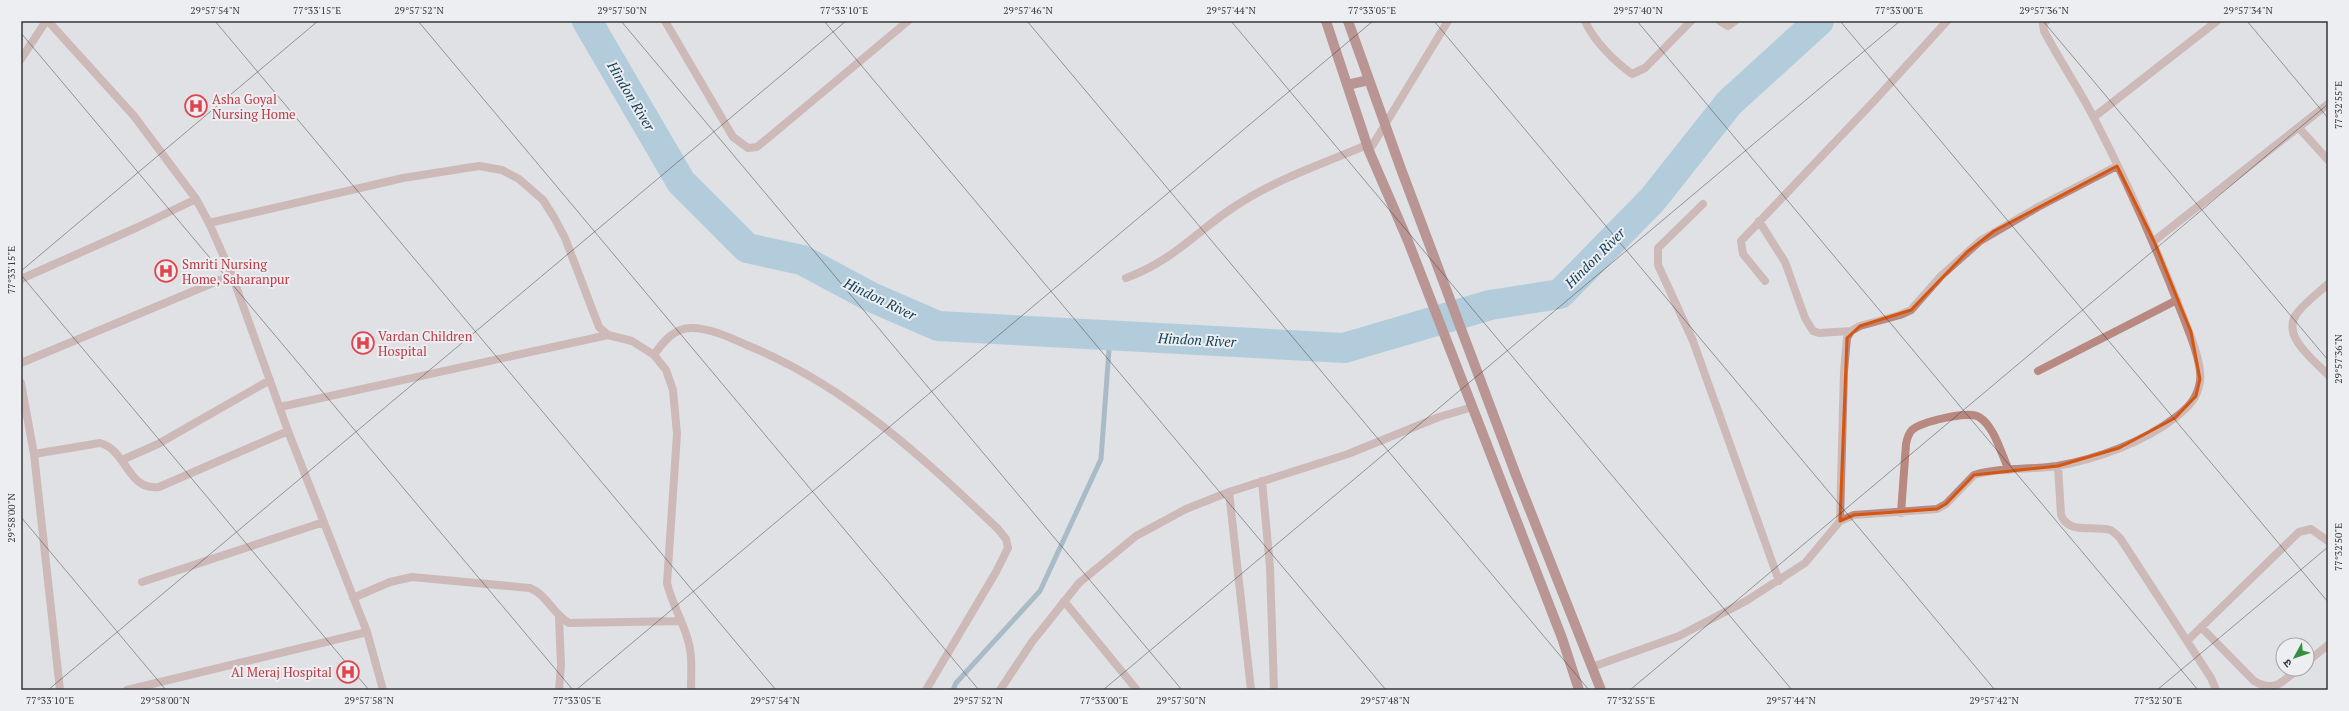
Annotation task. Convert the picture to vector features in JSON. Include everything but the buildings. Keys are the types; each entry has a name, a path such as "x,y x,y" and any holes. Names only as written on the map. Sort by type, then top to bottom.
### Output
{"main road":[{"path":"1326,21 1368,148 1408,241 1472,404 1552,612 1579,690"},
{"path":"1348,21 1425,234 1486,396 1601,690"},
{"path":"1347,85 1369,80"},
{"path":"1552,612 1567,605"}],"street":[{"path":"21,59 47,21 134,116 196,198 232,275 288,431 366,632 383,690"},
{"path":"665,21 733,137 748,148 756,147 768,138 908,21"},
{"path":"1126,278 1163,262 1212,222 1262,191 1368,148 1386,126 1448,21"},
{"path":"1585,21 1596,38 1632,74 1645,68 1691,21"},
{"path":"1720,21 1728,26 1735,21"},
{"path":"1765,281 1743,254 1741,241 1871,105 1947,21"},
{"path":"2094,117 2217,21"},
{"path":"1592,667 1679,636 1709,622 1779,581 1805,562 1840,521 1854,515 1901,513 1937,509 1946,504 1974,475 2009,470 2058,466 2118,448 2152,432 2175,418 2189,406 2196,396 2200,379 2191,332 2154,241 2094,117 2044,31 2044,22"},
{"path":"2154,241 2328,104"},
{"path":"2299,128 2328,160"},
{"path":"209,223 403,178 479,166 502,170 519,179 543,200 565,238 599,327 608,335"},
{"path":"1759,221 1785,262 1808,326 1813,331 1819,333 1851,331 1860,326 1900,315 1911,310 1941,276 1980,240 2007,224 2117,166"},
{"path":"21,279 138,228 196,198"},
{"path":"1702,204 1658,248 1658,265 1693,341 1779,581"},
{"path":"21,363 232,275"},
{"path":"2328,284 2298,312 2292,322 2293,334 2298,343 2328,375"},
{"path":"2038,371 2177,300"},
{"path":"654,355 663,342 674,332 690,328 726,337 766,353 841,394 872,416 927,462 998,529 1006,539 1008,548 996,572 926,690"},
{"path":"1840,521 1844,370 1847,338 1851,331"},
{"path":"280,407 608,335 632,341 654,355 666,370 673,390 677,434 667,583 672,604 687,637 691,660 691,690"},
{"path":"122,460 158,444 270,380"},
{"path":"21,383 34,454 60,690"},
{"path":"1000,690 1032,642 1079,583 1136,536 1186,509 1229,492 1348,454 1472,404"},
{"path":"1901,513 1906,444 1911,431 1916,427 1964,414 1973,414 1980,417 1990,428 2009,470"},
{"path":"34,454 100,443 109,445 122,460 136,481 141,485 150,488 158,487 288,431"},
{"path":"2058,466 2060,515 2063,521 2074,528 2111,531 2120,538 2187,640 2211,678 2216,690"},
{"path":"1262,481 1270,568 1274,690"},
{"path":"1229,492 1250,690"},
{"path":"142,582 324,522"},
{"path":"2187,640 2299,532 2311,529 2328,541"},
{"path":"353,598 390,582 412,577 530,588 541,593 559,617 569,623 681,621"},
{"path":"1064,601 1137,690"},
{"path":"559,617 561,657 559,690"},
{"path":"2201,627 2254,681 2265,686 2274,687 2287,677"},
{"path":"127,690 178,679 366,632"},
{"path":"2315,656 2328,645"}],"highlighted area":[{"path":"2117,166 2154,241 2191,332 2200,379 2196,396 2175,418 2119,448 2058,466 1974,475 1946,504 1937,509 1854,515 1840,521 1847,338 1860,326 1911,310 1967,252 1994,231"}],"waterway":[{"name":"Hindon River","path":"587,21 681,182 747,248 802,260 871,297 938,326 1344,348 1490,305 1560,294 1653,199 1729,103 1819,21"},
{"path":"953,690 956,683 1040,591 1101,459 1110,336"}],"place":[{"name":"Asha Goyal Nursing Home","path":"196,106"},
{"name":"Smriti Nursing Home, Saharanpur","path":"166,271"},
{"name":"Vardan Children Hospital","path":"363,343"},
{"name":"Al Meraj Hospital","path":"348,672"}]}
